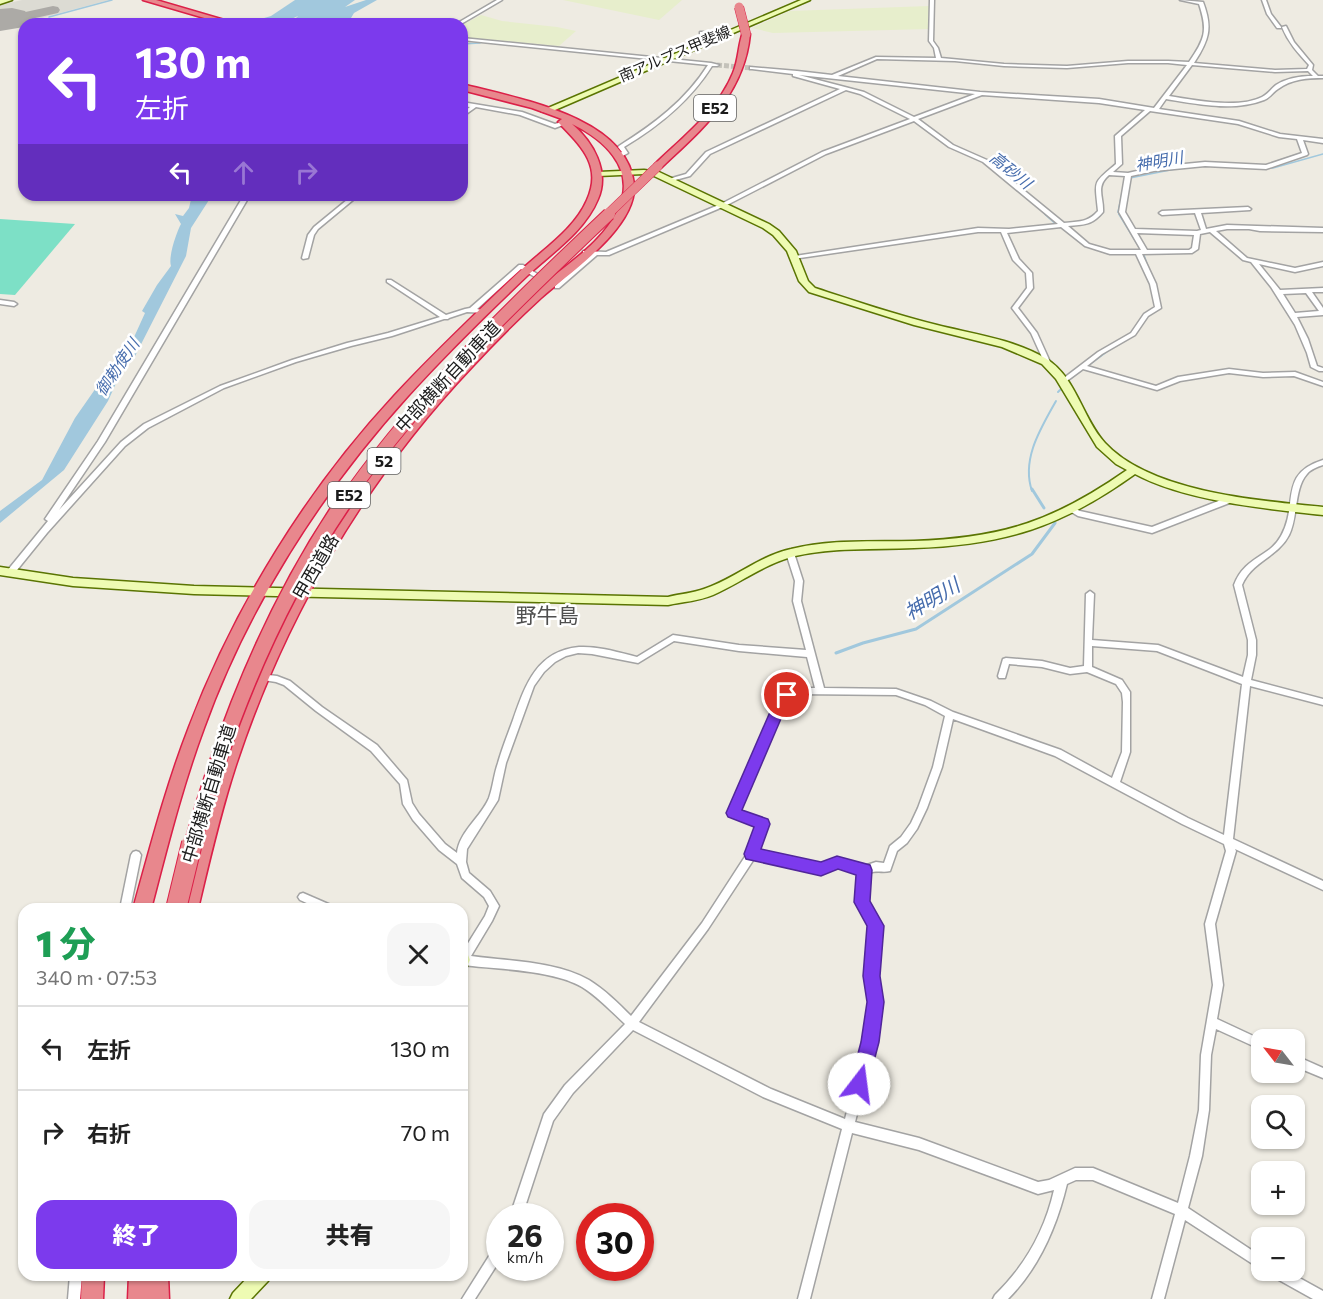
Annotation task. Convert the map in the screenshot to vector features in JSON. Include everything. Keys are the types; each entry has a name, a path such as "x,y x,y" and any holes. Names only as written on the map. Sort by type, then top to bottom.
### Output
{"highway":[{"path":"147,0 212,18"},
{"name":"中部横断自動車道","path":"178,903 209,786 234,712 273,623 323,533 375,459 430,394 493,328 708,116 730,88 743,62 746,34 737,4"},
{"path":"468,89 545,111 571,120 594,132 619,156 627,172"},
{"path":"545,111 565,123 583,140 590,151 598,174"},
{"name":"甲西道路","path":"191,903 220,788 239,729 260,677 300,593 358,497 414,424 492,340 590,253 612,227 620,215 628,190 627,172"},
{"name":"甲西道路","path":"144,903 180,775 195,734 221,670 288,544 355,450 392,406 478,311 528,270 586,211 593,199 598,174"},
{"path":"92,1299 93,1281"},
{"path":"139,1299 140,1281"},
{"path":"157,1281 158,1299"}],"street":[{"path":"0,2 9,0"},
{"path":"468,18 500,0"},
{"name":"南アルプス甲斐線","path":"545,111 807,0"},
{"path":"932,0 931,41 939,59"},
{"path":"795,258 978,230 1062,226 1089,222 1101,211 1098,185 1119,164 1121,159 1118,136 1165,97 1191,65 1204,38 1207,27 1202,3 1182,0"},
{"path":"1264,0 1269,14 1282,27 1290,43 1311,65 1309,70"},
{"path":"702,33 713,38"},
{"path":"468,40 714,64 684,101 643,134 621,147 625,153 619,156"},
{"path":"834,76 876,58 939,59 1004,65 1067,67 1128,62 1168,62 1275,71 1309,70 1320,77"},
{"path":"752,68 980,93 1099,101 1246,124 1268,133 1323,141"},
{"path":"796,72 795,75 862,93 915,120 951,146 985,161 1087,245 1110,252 1194,251 1197,233"},
{"path":"1165,97 1206,104 1254,100 1266,98 1283,83 1300,78 1320,77"},
{"path":"669,180 688,175 708,153 846,88"},
{"path":"590,253 607,254 723,205 818,156 980,93"},
{"path":"468,105 542,119 555,126 565,123"},
{"path":"468,110 474,106"},
{"path":"1108,173 1128,176 1154,170 1204,164 1273,166 1305,154 1300,139"},
{"path":"598,174 650,172 723,205 779,235 795,258 804,284 812,290 1014,348 1048,364"},
{"path":"1062,382 1133,334 1146,315 1158,308 1142,252 1122,208 1128,176"},
{"path":"44,531 48,520 101,442 243,201"},
{"path":"305,258 311,235 316,228 349,201"},
{"path":"1162,213 1248,209"},
{"path":"1197,211 1207,230 1239,256 1254,262 1295,270 1323,264"},
{"path":"1134,231 1197,233 1249,226 1260,229 1323,230"},
{"path":"1003,230 1016,260 1029,273 1030,288 1016,308 1034,333 1048,364 1062,382 1089,430 1104,448 1135,469 1194,492 1229,500 1323,511"},
{"path":"1254,262 1292,315 1308,343 1314,367 1322,370 1323,379"},
{"path":"528,270 554,286"},
{"path":"389,281 446,318"},
{"path":"1307,290 1323,313"},
{"path":"1277,292 1323,290"},
{"path":"0,302 14,304"},
{"path":"4,572 131,437 196,400 222,387 294,361 478,311"},
{"path":"1292,315 1323,313"},
{"path":"1081,367 1157,388 1178,379 1229,371 1263,375 1295,375 1323,384"},
{"path":"1158,1299 1196,1156 1204,1110 1206,1055 1218,986 1210,924 1231,851 1228,843 1246,682 1252,655 1252,639 1238,585 1246,569 1284,538 1294,508 1296,488 1302,475 1306,470 1323,462"},
{"path":"4,572 125,586 261,592 668,601 707,592 790,553 825,546 975,541 1026,529 1072,510 1135,469"},
{"path":"1072,510 1152,530 1229,500"},
{"path":"790,553 799,581 797,601 820,690"},
{"path":"1088,669 1090,594"},
{"path":"468,951 494,906 487,894 465,875 461,862 462,849 493,800 502,763 530,685 535,676 559,655 569,650 595,649 638,660 673,638 739,648 811,654"},
{"path":"1088,643 1158,648 1246,682 1323,702"},
{"path":"1002,676 1006,661 1042,664 1070,671 1088,669 1119,682 1126,692 1126,752 1115,783"},
{"path":"260,677 287,683 319,710 374,748 404,783 408,804 416,817 442,848 461,862"},
{"path":"520,1203 549,1118 569,1089 632,1024 705,926 752,854 762,824 733,813 780,705 787,695 797,691 896,692 1058,753 1228,843 1323,886"},
{"path":"752,854 821,869 837,862 864,870 876,866 887,868 893,849 900,845 924,807 936,775 951,714"},
{"path":"126,903 136,855"},
{"path":"804,1299 870,1042 875,1002 872,976 875,926 862,902 864,870"},
{"path":"303,897 316,903"},
{"path":"468,961 547,970 584,983 605,998 632,1024 767,1093 848,1126 919,1144 1038,1188 1062,1182 1075,1174 1093,1173 1182,1211 1251,1257"},
{"path":"1212,1022 1251,1040"},
{"path":"1305,1065 1323,1073"},
{"path":"999,1299 1012,1288 1041,1239 1059,1197 1062,1182"},
{"path":"468,1299 486,1271"},
{"path":"74,1299 76,1281"},
{"path":"239,1299 256,1281"},
{"path":"1292,1281 1323,1298"}],"shaded area":[{"path":"22,0 109,0 41,18 18,18 18,24 0,29 0,5"}],"green space":[{"path":"563,0 682,0 659,20"},
{"path":"929,6 930,29 773,33 752,28 790,11"},
{"path":"481,15 502,21 576,31 559,46 468,38 468,22"},
{"path":"0,219 75,224 15,295 0,294"}],"water":[{"path":"295,0 355,0 345,7 366,0 377,0 354,13 351,18 296,18 298,16 264,18"},
{"name":"御勅使川","path":"191,201 208,201 191,228 186,256 133,360 122,370 108,401 64,470 0,523 0,511 42,480 75,418 112,365 125,357 145,313 142,311 171,266 173,245 181,224 175,214 183,216"}],"waterway":[{"path":"49,17 112,0"},
{"path":"468,44 480,43"},
{"name":"高砂川","path":"795,77 808,80"},
{"name":"神明川","path":"1234,167 1273,168 1323,154"},
{"name":"神明川","path":"1120,215 1118,212 1125,179 1180,168"},
{"name":"高砂川","path":"1042,211 1045,214"},
{"name":"高砂川","path":"1045,214 1056,224"},
{"name":"神明川","path":"1119,214 1143,253 1148,267"},
{"name":"高砂川","path":"1061,227 1074,237"},
{"name":"高砂川","path":"1084,245 1110,254 1121,254"},
{"name":"神明川","path":"1086,367 1113,347"},
{"name":"神明川","path":"1066,382 1083,369"},
{"name":"神明川","path":"1058,392 1061,389"},
{"name":"神明川","path":"1032,491 1029,467 1034,444 1056,401"},
{"name":"神明川","path":"1032,489 1044,508"},
{"name":"神明川","path":"836,653 863,643 916,629 1032,554 1055,523"}],"taxiway":[{"path":"12,19 53,10"}],"runway":[{"path":"0,20 12,19"}],"tunnel":[{"path":"717,65 752,68"}],"district":[{"name":"野牛島","path":"547,616"}],"route":[{"path":"787,695 780,705 733,813 762,824 752,854 821,869 837,862 864,870 862,902 875,926 872,976 875,1002 870,1042 859,1084"}]}
